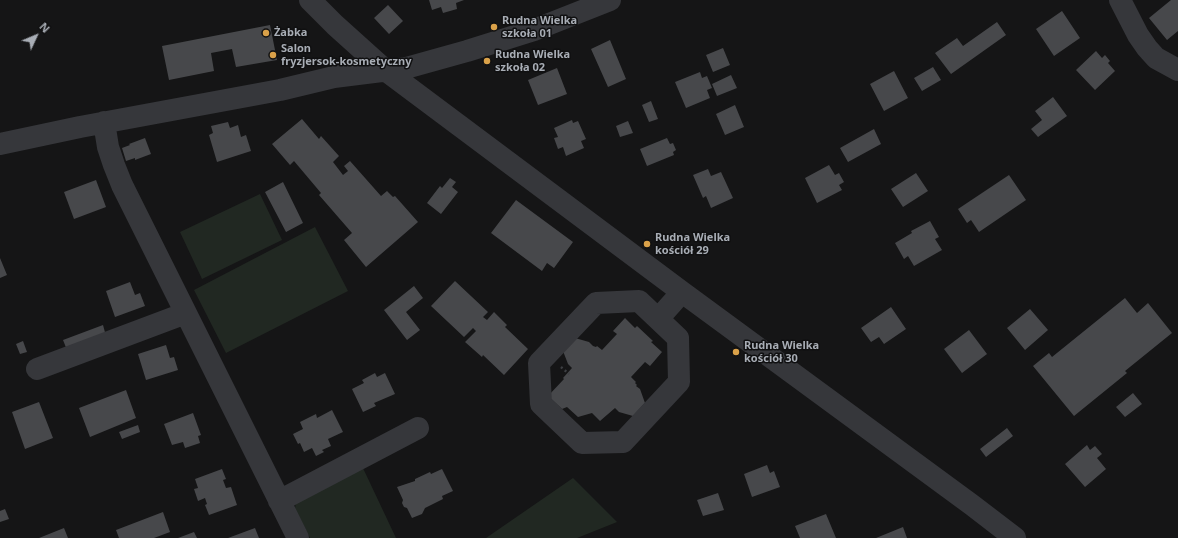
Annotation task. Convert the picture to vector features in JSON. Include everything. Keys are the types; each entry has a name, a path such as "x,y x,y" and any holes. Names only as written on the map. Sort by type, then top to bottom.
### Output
{"street":[{"path":"310,0 384,70 1015,538"},
{"path":"0,144 104,122 272,91 334,77 406,68 534,30 610,0"},
{"path":"1120,0 1147,48 1156,58 1178,70"},
{"path":"104,122 108,147 114,166 298,538"},
{"path":"658,320 682,292"},
{"path":"638,302 658,320 678,338 679,382 623,442 582,443 541,404 539,363 596,303 638,302"},
{"path":"38,369 186,313"},
{"path":"279,501 418,428"}],"shaded area":[{"path":"260,194 282,240 202,279 180,232"},
{"path":"315,227 348,291 226,353 194,290"},
{"path":"362,466 396,538 310,538 295,509 296,500"},
{"path":"573,478 617,522 577,538 486,538"}],"building":[{"path":"429,0 464,0 456,3 457,9 443,13 441,7 432,10"},
{"path":"1171,0 1178,0 1178,31 1167,40 1149,18"},
{"path":"388,5 403,21 389,34 374,18"},
{"path":"1062,11 1080,38 1054,56 1036,29"},
{"path":"997,22 1006,35 951,74 935,53 957,38 963,46"},
{"path":"270,25 277,60 236,67 232,49 211,53 214,71 169,80 162,46"},
{"path":"610,40 626,79 608,87 591,49"},
{"path":"723,48 730,65 713,72 706,55"},
{"path":"1096,51 1102,58 1105,55 1110,61 1108,63 1115,71 1095,90 1076,70"},
{"path":"933,67 941,80 922,91 914,78"},
{"path":"557,68 567,94 538,105 528,80"},
{"path":"894,71 908,98 884,111 870,84"},
{"path":"700,72 702,78 707,76 712,88 707,90 710,98 686,108 675,82"},
{"path":"731,75 737,88 717,96 712,84"},
{"path":"1053,97 1067,116 1038,137 1031,129 1042,120 1035,111"},
{"path":"651,101 658,119 649,122 642,105"},
{"path":"735,105 744,127 725,135 716,114"},
{"path":"302,119 319,139 321,136 339,156 333,162 343,175 348,171 344,166 350,161 381,196 387,191 393,197 395,196 418,222 366,267 344,240 352,233 319,195 321,193 294,161 290,165 272,144"},
{"path":"572,120 573,123 578,121 586,139 581,141 584,148 566,156 563,147 558,149 554,138 558,137 554,128"},
{"path":"628,121 633,133 620,137 616,126"},
{"path":"228,122 230,128 238,125 241,137 246,135 251,151 217,162 209,135 213,133 211,126"},
{"path":"874,129 881,144 848,162 840,148"},
{"path":"145,138 151,154 135,160 135,158 126,161 122,148"},
{"path":"667,138 670,144 673,143 676,150 673,152 674,155 647,166 640,149"},
{"path":"829,165 835,175 839,173 844,182 839,185 842,190 817,203 805,178"},
{"path":"708,169 711,176 721,172 733,198 711,208 706,196 703,198 693,175"},
{"path":"916,173 928,191 903,207 891,189"},
{"path":"1009,175 1026,200 979,232 971,220 967,223 958,209"},
{"path":"450,178 456,182 452,187 458,192 441,214 427,203 440,186 442,188"},
{"path":"96,180 106,207 74,219 64,192"},
{"path":"283,182 303,223 286,232 265,192"},
{"path":"516,200 573,242 554,268 547,263 542,271 491,233"},
{"path":"930,221 939,237 935,239 942,250 914,266 908,256 904,259 895,243 912,233 911,231"},
{"path":"0,258 7,275 0,278"},
{"path":"455,281 488,312 483,317 487,320 494,312 507,325 505,327 528,349 504,375 483,355 482,357 465,342 476,331 473,328 464,337 431,306"},
{"path":"130,282 135,295 140,293 145,306 115,317 106,291"},
{"path":"414,286 423,298 406,312 420,330 407,340 384,310"},
{"path":"1125,298 1137,313 1148,303 1172,333 1125,371 1127,373 1074,416 1033,366 1049,353 1052,357"},
{"path":"891,307 906,329 884,344 879,337 871,342 861,328"},
{"path":"1030,309 1048,330 1025,350 1007,328"},
{"path":"625,318 635,328 637,326 662,352 650,366 645,362 631,377 636,382 636,386 640,389 645,403 633,416 619,412 615,408 600,421 592,413 578,417 567,407 562,409 548,396 572,368 568,364 563,351 575,338 589,342 593,346 597,346 602,350 617,334 613,331"},
{"path":"103,325 106,336 67,350 63,340"},
{"path":"969,330 987,354 962,373 944,349"},
{"path":"23,341 27,352 20,354 16,344"},
{"path":"166,345 170,358 174,357 178,370 146,380 138,354"},
{"path":"375,373 377,377 385,373 395,394 374,403 376,406 363,412 352,389 364,383 362,380"},
{"path":"126,390 136,418 90,437 79,408"},
{"path":"1133,393 1142,404 1125,417 1116,407"},
{"path":"39,402 53,438 25,449 12,412"},
{"path":"332,410 343,432 328,439 331,446 322,450 324,452 316,456 312,448 304,452 300,443 298,444 293,434 303,429 300,422 316,414 317,418"},
{"path":"193,413 201,435 198,436 200,443 185,448 183,442 172,445 164,424"},
{"path":"138,425 140,432 122,439 119,432"},
{"path":"1007,428 1013,436 986,457 980,449"},
{"path":"1087,445 1090,450 1095,446 1102,454 1097,458 1106,469 1085,487 1065,464"},
{"path":"767,465 770,473 774,471 780,487 752,497 744,474"},
{"path":"222,469 226,479 223,480 226,488 231,487 237,505 209,515 205,505 207,504 205,498 198,501 194,489 198,488 195,479"},
{"path":"442,469 453,491 442,496 443,499 425,508 422,514 412,518 407,508 404,507 402,503 403,500 397,487 415,481 415,479 430,472 431,474"},
{"path":"718,493 724,510 703,516 697,500"},
{"path":"5,509 9,519 0,522 0,511"},
{"path":"163,512 170,532 154,538 119,538 116,530"},
{"path":"826,514 836,538 800,538 795,526"},
{"path":"903,527 907,538 876,538"},
{"path":"64,528 68,538 39,538"},
{"path":"255,528 259,538 228,538"},
{"path":"194,532 197,538 178,538"}],"place":[{"name":"Rudna Wielka szkoła 01","path":"494,27"},
{"name":"Żabka","path":"266,33"},
{"name":"Salon fryzjersok-kosmetyczny","path":"273,55"},
{"name":"Rudna Wielka szkoła 02","path":"487,61"},
{"name":"Rudna Wielka kościół 29","path":"647,244"},
{"name":"Rudna Wielka kościół 30","path":"736,352"}]}
